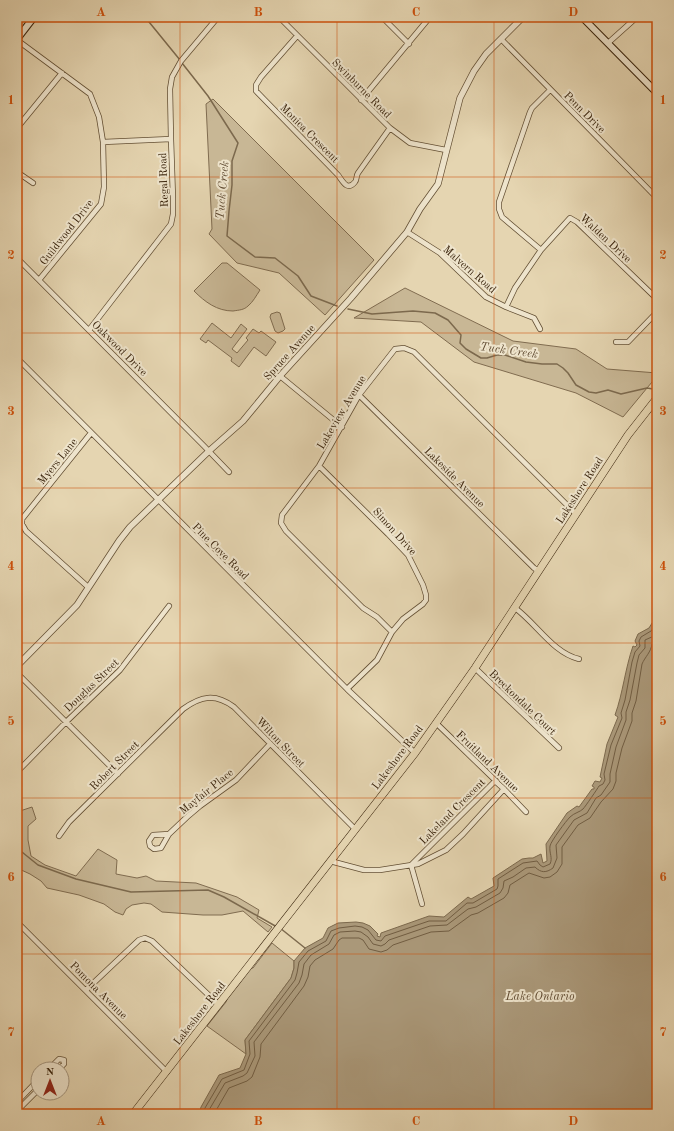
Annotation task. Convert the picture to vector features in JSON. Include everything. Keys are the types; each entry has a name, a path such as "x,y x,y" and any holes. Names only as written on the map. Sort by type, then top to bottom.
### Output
{"main road":[{"path":"17,39 34,17"},
{"path":"582,17 657,93"},
{"name":"Lakeshore Road","path":"133,1114 415,753 475,668 628,435 657,398"}],"street":[{"name":"Regal Road","path":"88,330 171,224 173,214 170,88 172,77 179,63 218,17"},
{"name":"Swinburne Road","path":"280,17 297,36 390,128 410,142 446,150"},
{"path":"382,17 409,44"},
{"path":"361,100 430,17"},
{"name":"Spruce Avenue","path":"17,666 77,605 123,536 209,451 243,421 280,376 351,298 407,232 438,184 460,98 474,71 486,54 524,17"},
{"path":"608,43 637,17"},
{"name":"Monica Crescent","path":"297,36 261,77 256,85 256,92 338,175 341,182 345,185 354,183 356,176 390,128"},
{"name":"Guildwood Drive","path":"17,39 90,94 99,117 103,142 104,187 101,204 40,280"},
{"name":"Penn Drive","path":"501,39 657,198"},
{"path":"17,128 62,73"},
{"path":"541,250 502,218 499,210 499,202 530,112 550,90"},
{"path":"103,142 171,139"},
{"path":"17,172 33,183"},
{"name":"Walden Drive","path":"506,307 515,288 541,250 568,219 573,219 657,299"},
{"name":"Malvern Road","path":"407,232 440,254 486,297 534,318 540,329"},
{"name":"Oakwood Drive","path":"17,258 229,472"},
{"path":"616,342 628,342 657,312"},
{"name":"Lakeview Avenue","path":"392,632 377,617 363,608 286,531 281,523 282,515 319,466 359,395 395,349 404,348 414,352 570,510 576,514"},
{"name":"Pine Cove Road","path":"17,358 347,689 415,753"},
{"path":"280,376 342,427"},
{"name":"Lakeside Avenue","path":"359,395 534,568 539,571"},
{"name":"Myers Lane","path":"88,587 26,531 22,524 22,519 91,433"},
{"name":"Simon Drive","path":"319,466 408,555 423,585 426,595 426,600 423,604 403,619 392,632 377,660 347,689"},
{"name":"Douglas Street","path":"18,770 120,670 169,606"},
{"path":"514,608 560,650 570,657 579,659"},
{"name":"Breckondale Court","path":"475,668 559,748"},
{"path":"17,673 118,774"},
{"name":"Wilton Street","path":"183,709 195,700 209,697 225,700 234,707 355,829"},
{"name":"Robert Street","path":"59,836 69,822 183,709"},
{"name":"Fruitland Avenue","path":"436,724 526,812"},
{"name":"Mayfair Place","path":"169,834 153,835 149,841 150,846 154,849 161,848 169,834 200,806 236,780 270,744"},
{"name":"Lakeland Crescent","path":"330,861 364,870 380,870 418,864 446,850 464,834 504,789 495,781 411,865"},
{"path":"411,865 422,904"},
{"name":"Pomona Avenue","path":"17,922 166,1072"},
{"path":"86,990 139,940 145,938 152,941 219,1005"},
{"path":"24,1103 19,1100 30,1088"},
{"path":"18,1108 30,1097"}],"shaded area":[{"path":"213,99 374,260 325,315 279,273 237,263 209,234 212,229 206,104"},
{"path":"222,263 227,263 260,290 251,303 241,310 227,311 217,308 202,299 194,291"},
{"path":"405,288 513,341 576,349 607,369 657,373 657,376 623,417 576,393 474,362 421,322 354,318"},
{"path":"277,312 280,313 285,329 278,333 275,331 270,317 271,314"},
{"path":"212,323 231,338 241,324 247,329 232,349 237,353 248,340 246,338 253,329 259,333 261,331 276,342 266,356 254,347 239,367 231,361 232,358 208,340 206,343 200,339"},
{"path":"32,807 36,819 28,826 28,840 31,856 45,865 76,876 98,849 117,860 116,874 137,878 146,876 156,881 196,883 237,897 259,910 257,918 272,927 268,932 243,911 222,915 162,912 151,904 144,903 132,905 126,909 123,915 115,912 104,904 79,895 47,888 41,881 17,868 17,812"},
{"path":"272,943 294,961 294,968 291,978 245,1040 246,1054 207,1026 250,968 253,968"}],"water":[{"name":"Lake Ontario","path":"654,620 657,620 657,1114 199,1114 201,1107 219,1075 240,1068 246,1054 245,1040 291,978 294,968 294,961 305,948 323,938 328,928 338,923 363,923 370,926 378,934 377,936 380,937 381,933 429,916 444,917 468,897 471,899 494,886 493,878 522,859 533,858 541,854 543,863 547,861 546,844 567,813 577,806 579,807 592,789 594,789 592,786 595,781 600,782 602,778 600,777 607,744 618,717 615,715 633,646 635,647 637,645 635,641 638,634 649,628"}],"waterway":[{"name":"Tuck Creek","path":"145,17 180,60"},
{"name":"Tuck Creek","path":"182,63 208,96 238,143 232,161 232,185 227,236 255,257 275,258 298,276 311,296 337,306"},
{"name":"Tuck Creek","path":"348,309 372,314 413,311 435,313 448,320 461,335 460,343 466,349 481,358 505,355 526,362 557,364 568,373 576,385 589,392 596,393 608,390 621,394 647,388 653,389"},
{"path":"17,848 38,865 76,879 131,892 208,890 224,897 277,927"},
{"path":"280,928 305,948"}]}
